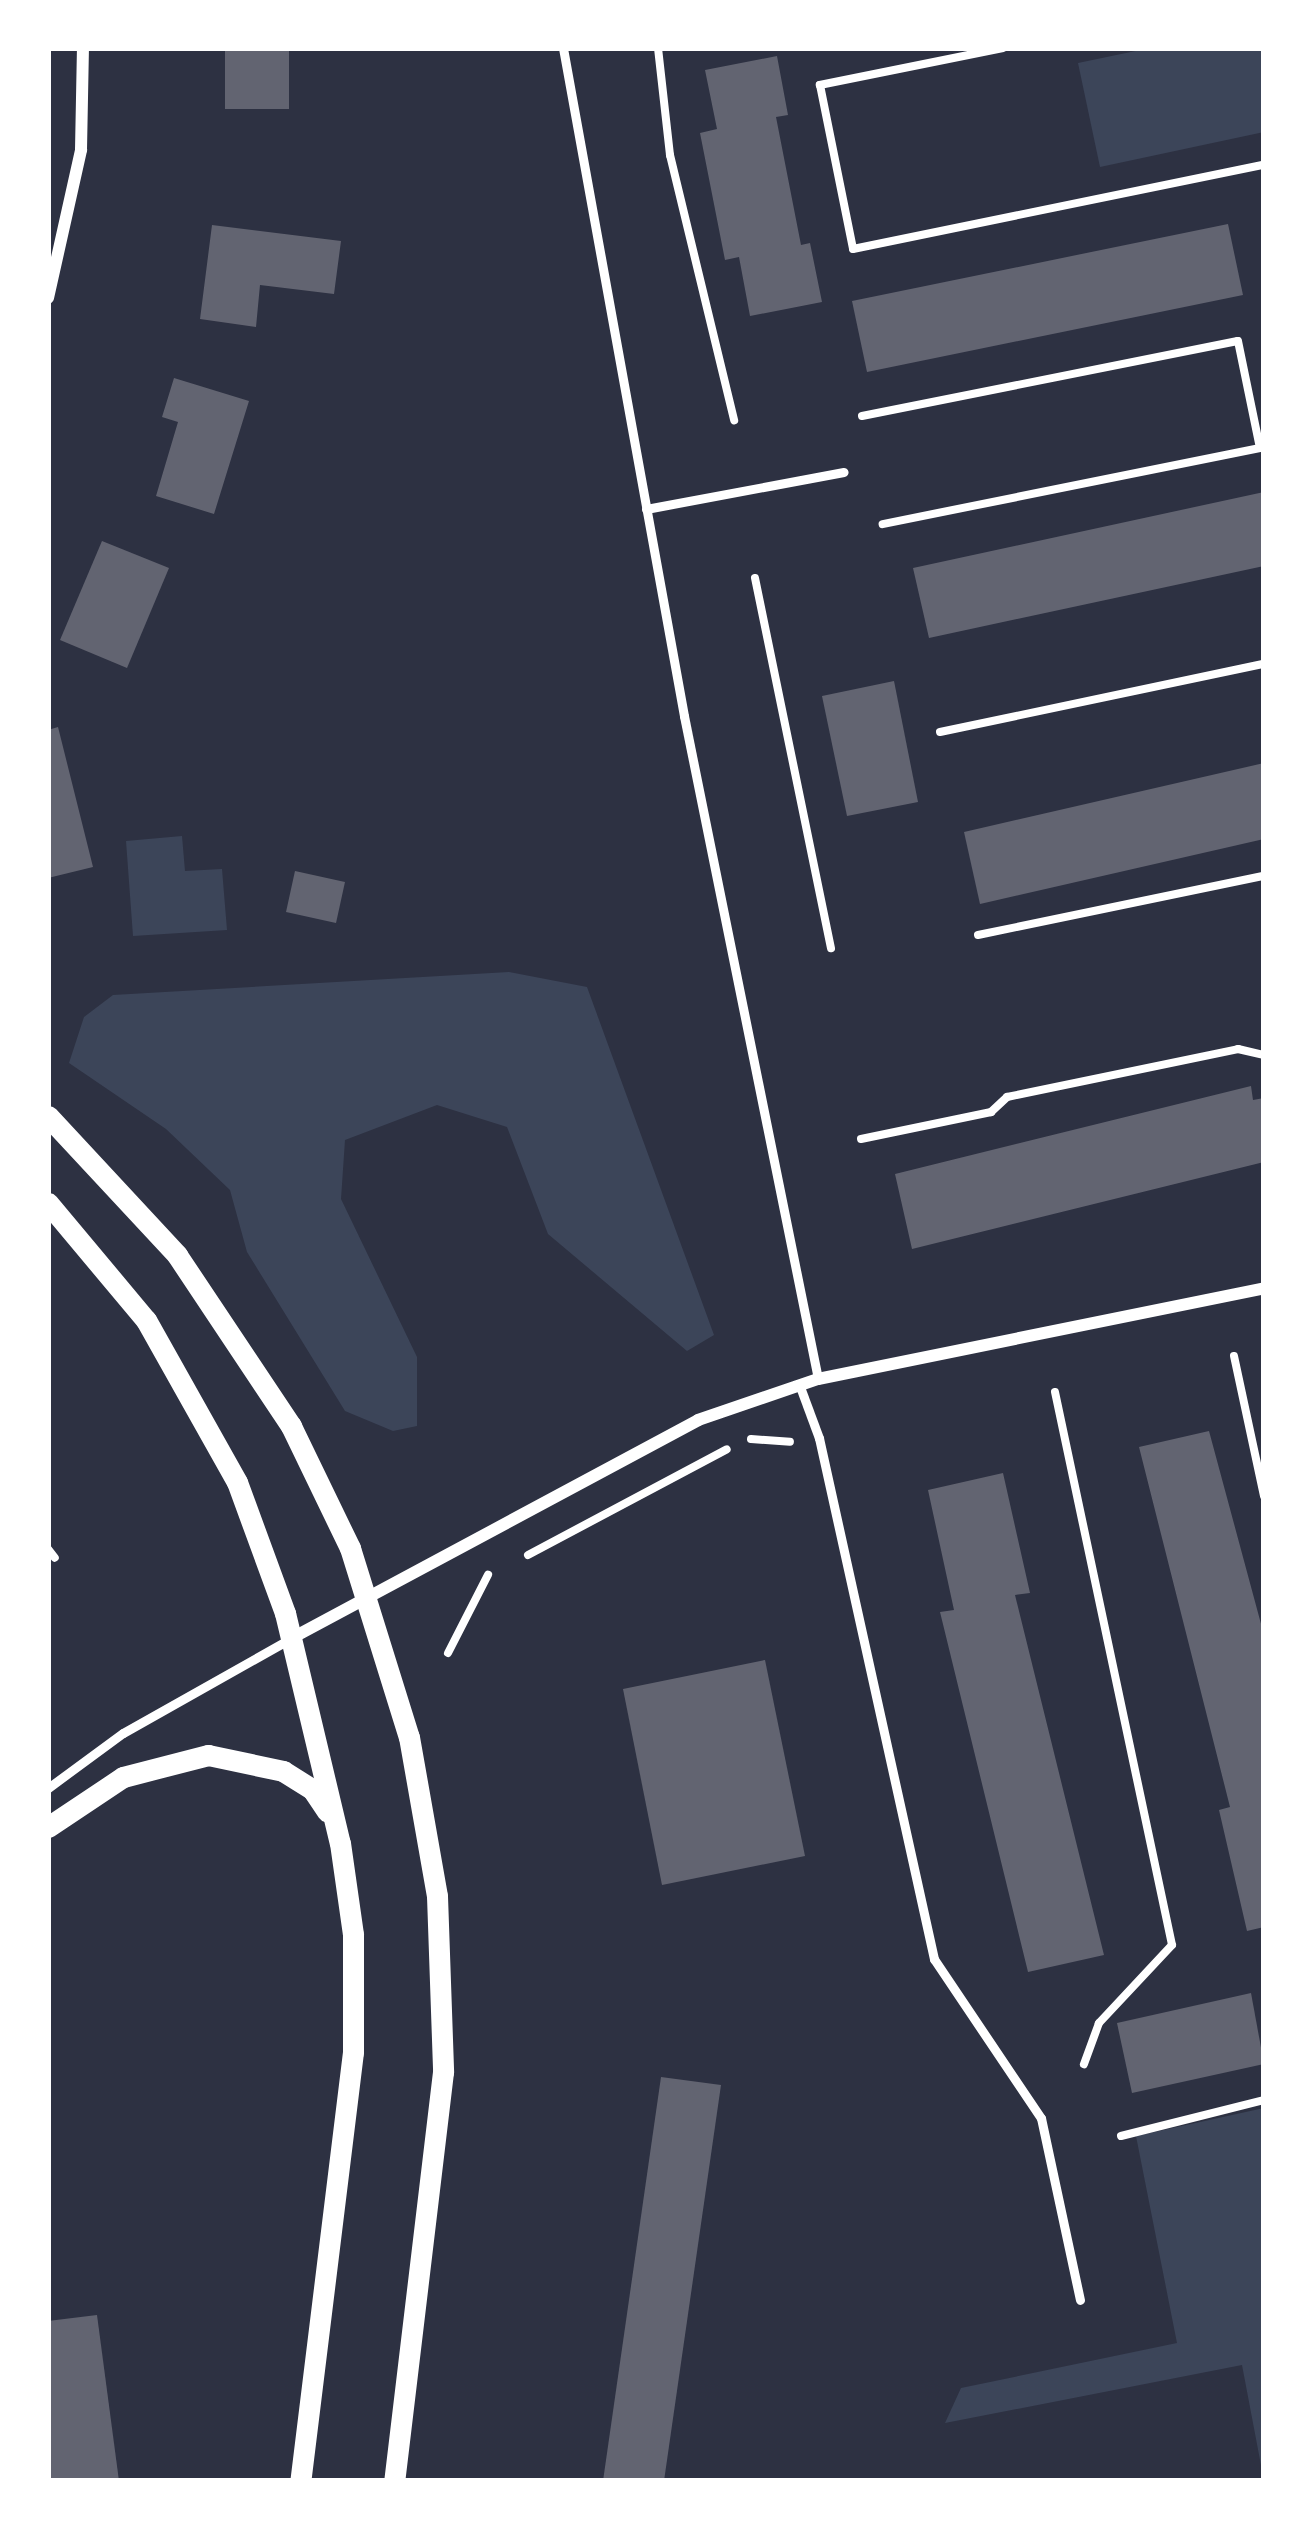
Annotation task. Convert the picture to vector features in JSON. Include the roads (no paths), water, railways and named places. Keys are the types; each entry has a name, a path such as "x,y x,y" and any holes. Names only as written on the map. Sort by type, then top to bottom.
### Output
{"street":[{"path":"48,298 81,150 82,48"},
{"path":"48,1116 110,1174 206,1292 291,1426 367,1595 427,1816 442,1999 440,2128 394,2481"},
{"path":"48,1203 115,1280 190,1390 255,1524 292,1638 340,1843 352,1934 353,2052 300,2481"},
{"path":"292,1638 698,1420 818,1379 1264,1288"},
{"path":"48,1827 123,1777 225,1755 312,1789 340,1843"}],"lane":[{"path":"563,48 646,508 818,1379"},
{"path":"646,508 844,472"},
{"path":"799,1384 819,1438 934,1959 1041,2118 1080,2300"},
{"path":"48,1788 123,1732 292,1638"}]}
